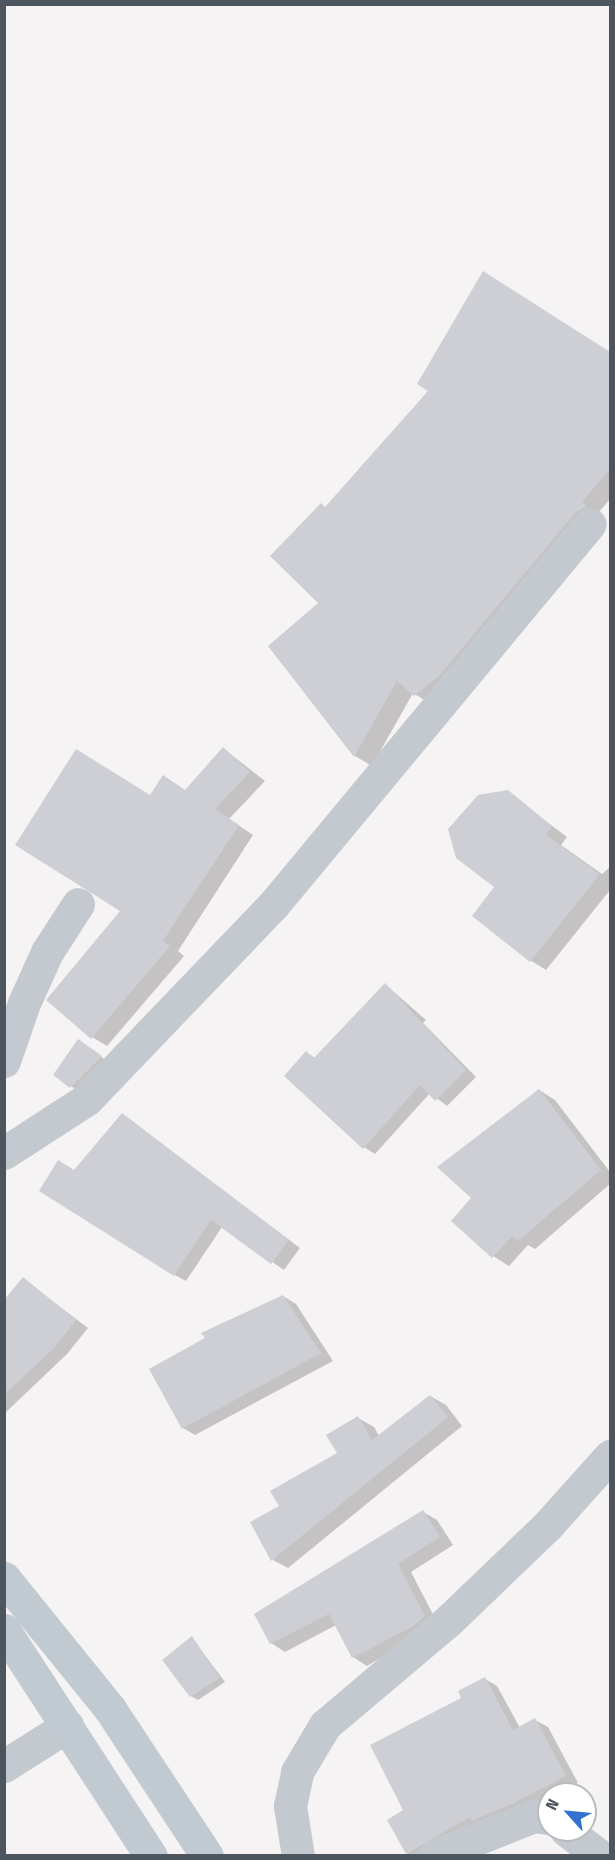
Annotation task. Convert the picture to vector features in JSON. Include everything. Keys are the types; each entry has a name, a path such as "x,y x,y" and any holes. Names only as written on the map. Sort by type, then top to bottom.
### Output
{"main road":[{"path":"4,1578 110,1709 207,1856"},
{"path":"4,1630 151,1856"}],"street":[{"path":"4,1154 87,1099 274,904 590,524"},
{"path":"4,1061 24,1002 47,952 78,904"},
{"path":"298,1856 290,1806 294,1783 308,1748 325,1725 447,1622 548,1525 610,1456"},
{"path":"4,1766 67,1726"},
{"path":"434,1856 537,1816"},
{"path":"582,1842 600,1856"}],"building":[{"path":"483,271 610,352 610,469 582,502 587,506 576,512 440,675 414,696 397,681 354,757 268,646 318,603 270,556 321,503 325,507 428,391 417,384"},
{"path":"223,747 250,772 215,809 239,825 163,941 170,946 91,1039 46,1000 120,911 15,845 76,749 150,795 163,775 185,790"},
{"path":"508,790 552,826 546,835 600,874 530,962 472,916 494,887 456,858 448,829 478,795"},
{"path":"385,983 466,1070 435,1101 420,1085 363,1149 284,1076 306,1051 314,1058"},
{"path":"78,1039 102,1056 70,1088 53,1075"},
{"path":"539,1089 601,1170 518,1241 512,1236 492,1258 451,1221 471,1198 437,1167"},
{"path":"122,1113 289,1240 271,1264 211,1220 174,1276 39,1191 58,1160 74,1170"},
{"path":"23,1277 76,1320 55,1347 4,1395 4,1300"},
{"path":"283,1295 321,1353 182,1429 149,1369 205,1338 201,1333"},
{"path":"430,1395 448,1417 271,1561 250,1522 279,1506 270,1491 337,1453 326,1435 358,1416 372,1440"},
{"path":"423,1510 440,1537 398,1564 425,1616 412,1627 352,1658 329,1614 270,1644 254,1614"},
{"path":"192,1636 220,1678 190,1697 162,1660"},
{"path":"485,1677 513,1730 535,1718 566,1776 554,1782 537,1782 537,1791 472,1821 470,1817 406,1854 387,1820 403,1810 370,1745 461,1698 458,1691"}]}
